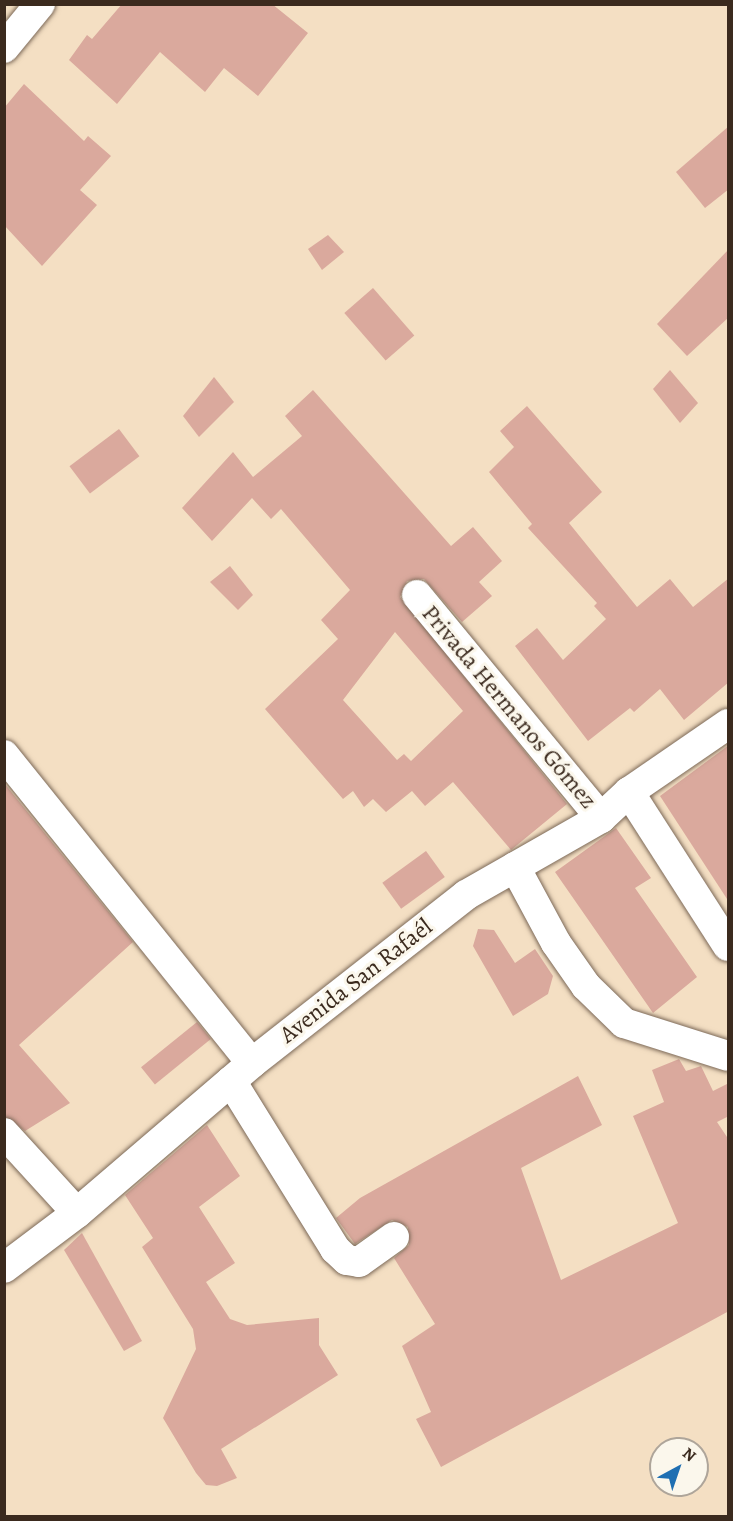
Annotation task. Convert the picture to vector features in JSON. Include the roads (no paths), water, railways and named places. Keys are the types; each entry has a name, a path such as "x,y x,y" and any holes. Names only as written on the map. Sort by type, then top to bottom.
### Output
{"street":[{"path":"5,44 40,4"},
{"name":"Privada Hermanos Gómez","path":"417,596 601,818"},
{"name":"Avenida San Rafaél","path":"4,1268 77,1213 241,1072 466,895 601,818 629,792 729,724"},
{"path":"4,754 241,1072 335,1249 347,1260 359,1262 394,1237"},
{"path":"629,792 729,946"},
{"path":"515,867 556,943 586,986 624,1023 729,1056"},
{"path":"4,1133 77,1213"}]}
